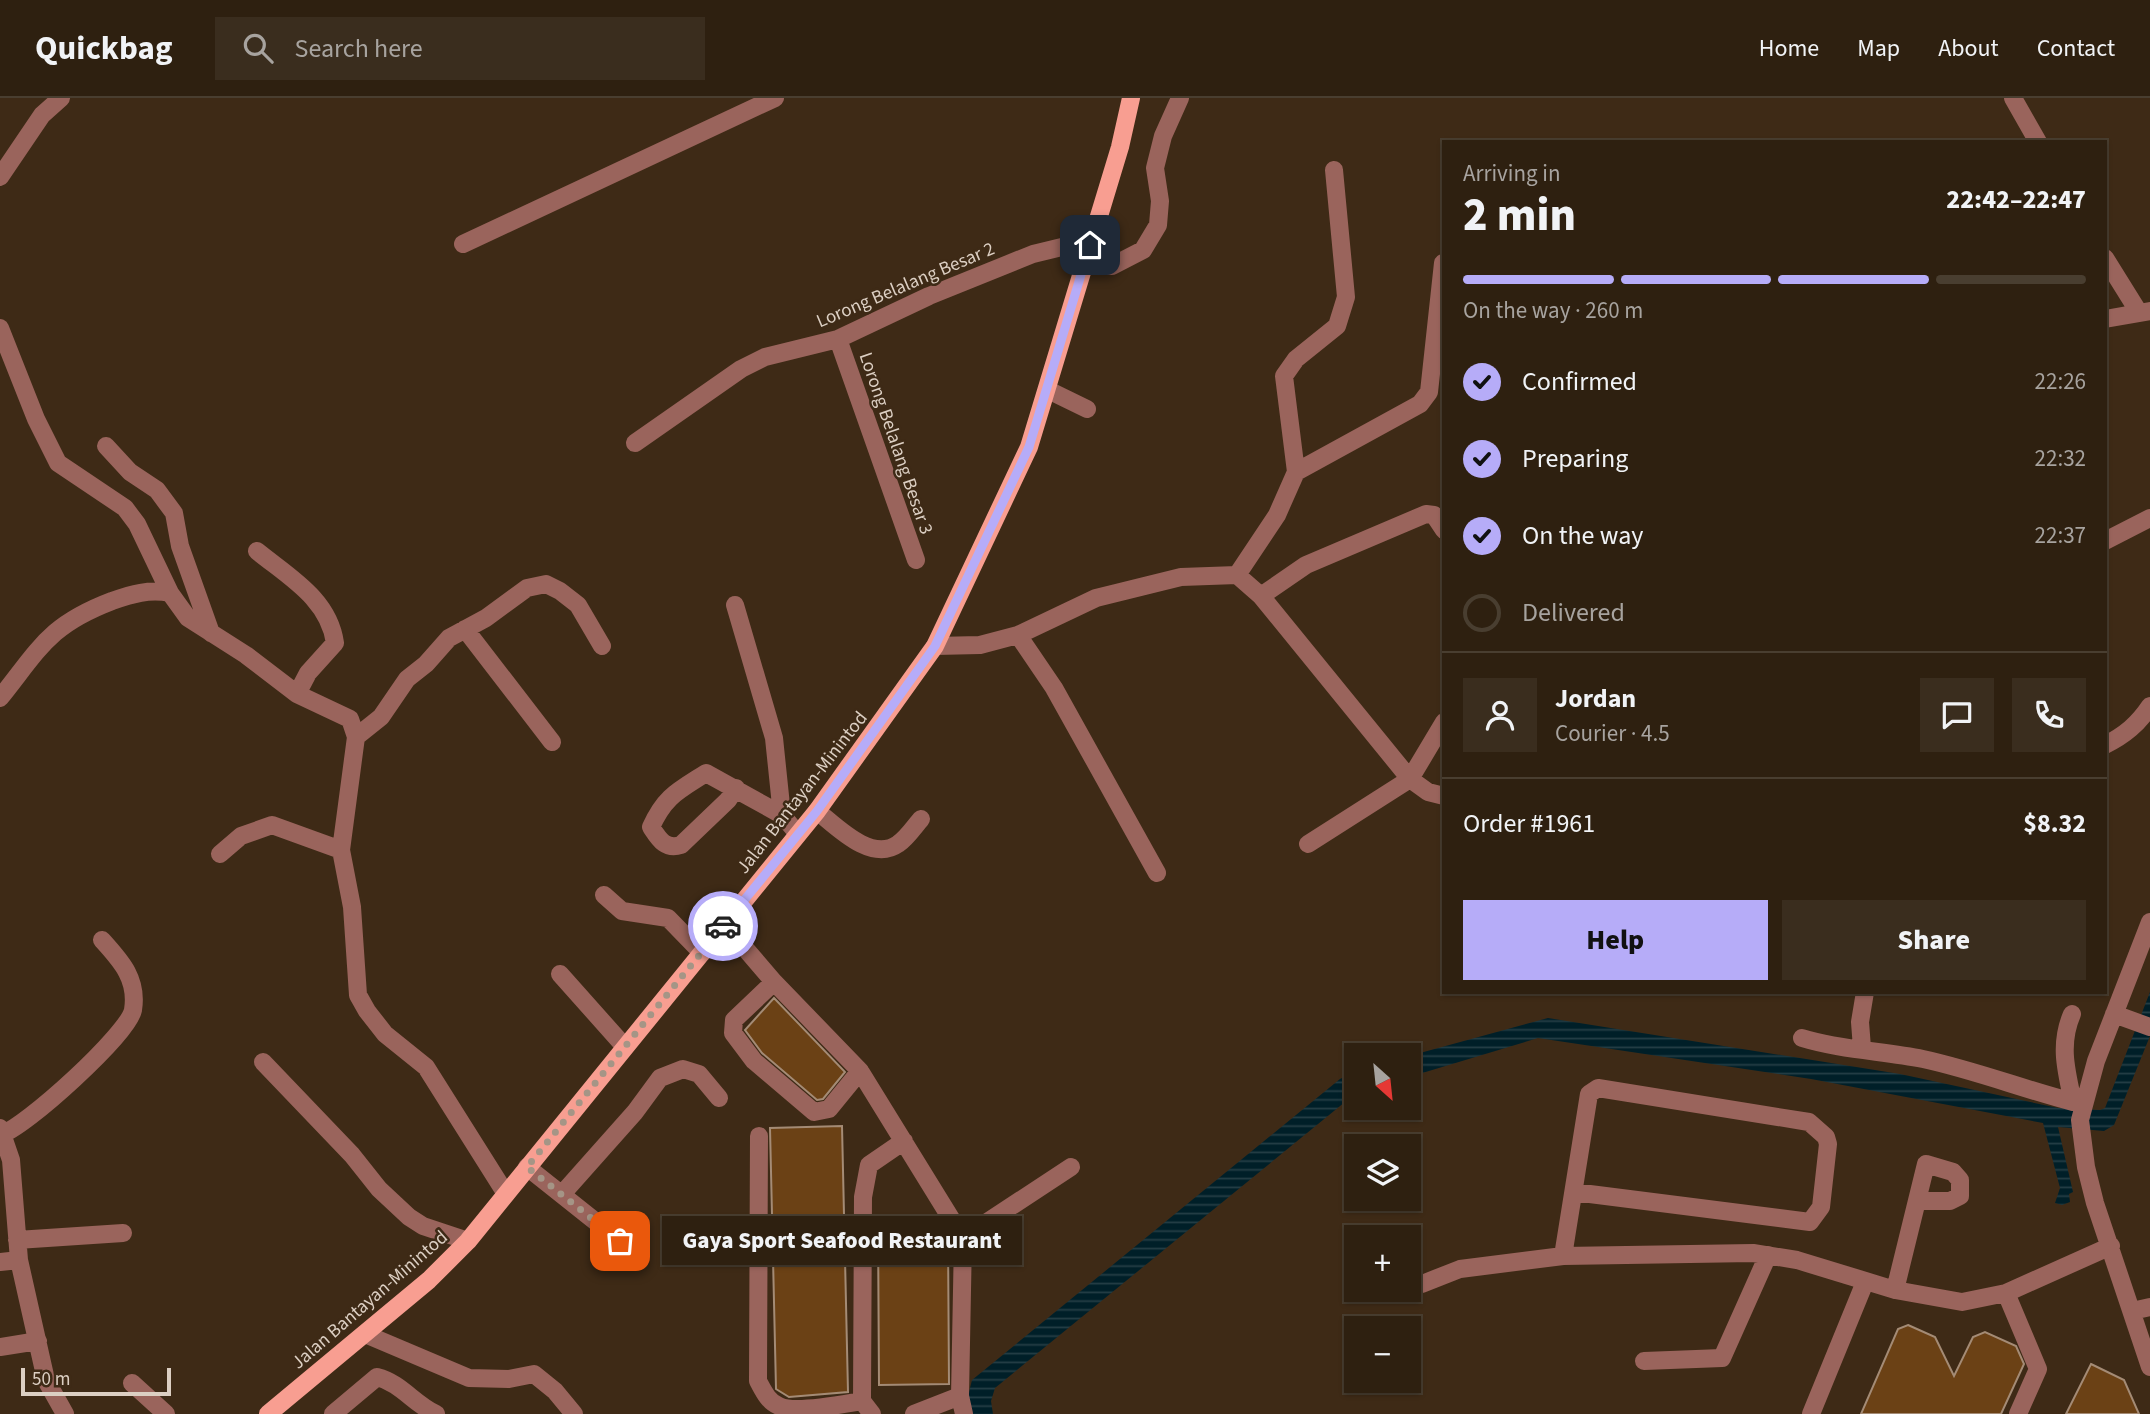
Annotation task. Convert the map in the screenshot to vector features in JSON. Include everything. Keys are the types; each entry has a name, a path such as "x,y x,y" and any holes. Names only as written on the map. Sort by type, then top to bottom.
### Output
{"main road":[{"name":"Jalan Bantayan-Minintod","path":"268,1414 429,1280 468,1241 817,811 935,646 1029,447 1120,147 1131,98"}],"street":[{"path":"0,177 42,115 61,98"},
{"path":"463,244 775,98"},
{"path":"1084,263 1112,267 1143,250 1158,225 1160,201 1155,168 1163,136 1180,98"},
{"path":"2013,98 2037,140"},
{"path":"1237,575 1277,515 1296,472 1283,376 1296,359 1337,326 1346,297 1334,170"},
{"name":"Lorong Belalang Besar 2","path":"635,443 741,369 765,357 838,339 929,296 1033,254 1066,246 1090,245"},
{"path":"2107,261 2144,311 2107,319"},
{"path":"1296,472 1420,404 1438,374 1442,285"},
{"path":"0,328 36,419 58,463 125,508 137,524 170,593 188,618 246,655 297,694 350,719 356,737 341,850 345,885 352,907 358,995 366,1011 385,1034 426,1068 506,1194"},
{"name":"Lorong Belalang Besar 3","path":"838,339 916,560"},
{"path":"1048,390 1087,409"},
{"path":"106,446 130,472 157,490 174,513 180,546 211,633"},
{"path":"1261,596 1306,565 1426,514 1434,515 1442,527"},
{"path":"2107,540 2150,517"},
{"path":"257,551 319,602 333,629 335,643 308,673 297,694"},
{"path":"935,646 980,645 1018,635 1096,598 1181,578 1237,575 1261,596 1410,779 1428,792 1442,796"},
{"path":"356,737 381,717 407,679 426,664 449,638 527,588 545,584 578,605 602,646"},
{"path":"0,698 39,646 64,623 136,593 170,593"},
{"path":"735,605 774,738 782,815"},
{"path":"466,629 552,742"},
{"path":"1018,635 1054,688 1157,873"},
{"path":"2107,744 2123,736 2141,720 2150,706"},
{"path":"1308,844 1410,779 1442,725"},
{"path":"736,788 728,800 681,845 672,848 662,843 650,827 668,798 706,773 736,788 782,815 798,834"},
{"path":"817,811 860,844 880,848 897,845 921,819"},
{"path":"220,854 240,836 272,825 341,850"},
{"path":"604,895 622,911 668,918 702,953"},
{"path":"2078,1101 2150,922"},
{"path":"725,925 774,982 860,1071 963,1238 962,1405 914,1414"},
{"path":"65,1414 46,1380 19,1260 11,1160 1,1133 47,1104 88,1066 132,1014 134,997 129,971 102,940"},
{"path":"560,974 625,1047"},
{"path":"774,982 734,1020 733,1033 754,1061 814,1112 829,1109 860,1071"},
{"path":"1862,1048 1860,1022 1865,994"},
{"path":"2072,1014 2064,1033 2063,1058 2078,1101 2082,1138 2095,1203 2150,1367"},
{"path":"2114,1014 2142,1025"},
{"path":"1802,1038 1824,1044 1924,1059 2078,1101"},
{"path":"263,1062 352,1155 379,1189 410,1217 422,1226 468,1241"},
{"path":"563,1193 635,1112 660,1078 683,1069 699,1074 719,1098"},
{"path":"1563,1256 1589,1094 1598,1088 1809,1122 1826,1137 1828,1144 1821,1207 1810,1222 1574,1192"},
{"path":"759,1136 758,1381 769,1399 780,1408 867,1407 863,1197 869,1166 904,1141"},
{"path":"527,1167 620,1241"},
{"path":"963,1238 1070,1167"},
{"path":"1895,1290 1917,1201"},
{"path":"17,1240 123,1233"},
{"path":"1422,1284 1460,1269 1563,1256 1753,1253 1797,1260 1895,1290 1962,1302 2006,1293 2110,1245"},
{"path":"1644,1361 1721,1358 1768,1255"},
{"path":"0,1262 19,1260"},
{"path":"1811,1414 1864,1282"},
{"path":"2006,1293 2038,1369 2018,1414"},
{"path":"2132,1311 2150,1307"},
{"path":"365,1334 468,1378 509,1379 534,1374 555,1391 574,1414"},
{"path":"0,1347 38,1341"},
{"path":"333,1414 377,1377 391,1381 424,1408 436,1414"},
{"path":"132,1384 166,1414"}],"water":[{"path":"2150,992 2150,1036 2114,1125 2104,1131 2058,1127 2073,1192 2069,1194 2070,1202 2062,1205 2055,1203 2060,1188 2043,1123 1811,1079 1538,1038 1421,1073 1421,1053 1548,1018 1900,1074 2058,1108 2105,1108"},
{"path":"1344,1077 1344,1103 995,1388 991,1401 993,1414 970,1414 967,1400 972,1380"}],"building":[{"path":"774,998 845,1072 823,1099 817,1100 762,1053 745,1030"},
{"path":"842,1126 848,1392 789,1397 776,1389 770,1128"},
{"path":"878,1224 941,1224 948,1236 949,1384 879,1385"},
{"path":"1908,1325 1935,1337 1954,1376 1973,1337 1985,1332 2016,1346 2024,1364 2001,1414 1861,1414 1898,1329"},
{"path":"2091,1364 2124,1380 2139,1414 2066,1414"}],"way so far":[{"path":"620,1241 527,1167 723,926"}],"place":[{"name":"Gaya Sport Seafood Restaurant","path":"620,1241"}],"route":[{"path":"723,926 817,811 935,646 1029,447 1090,245"}]}
